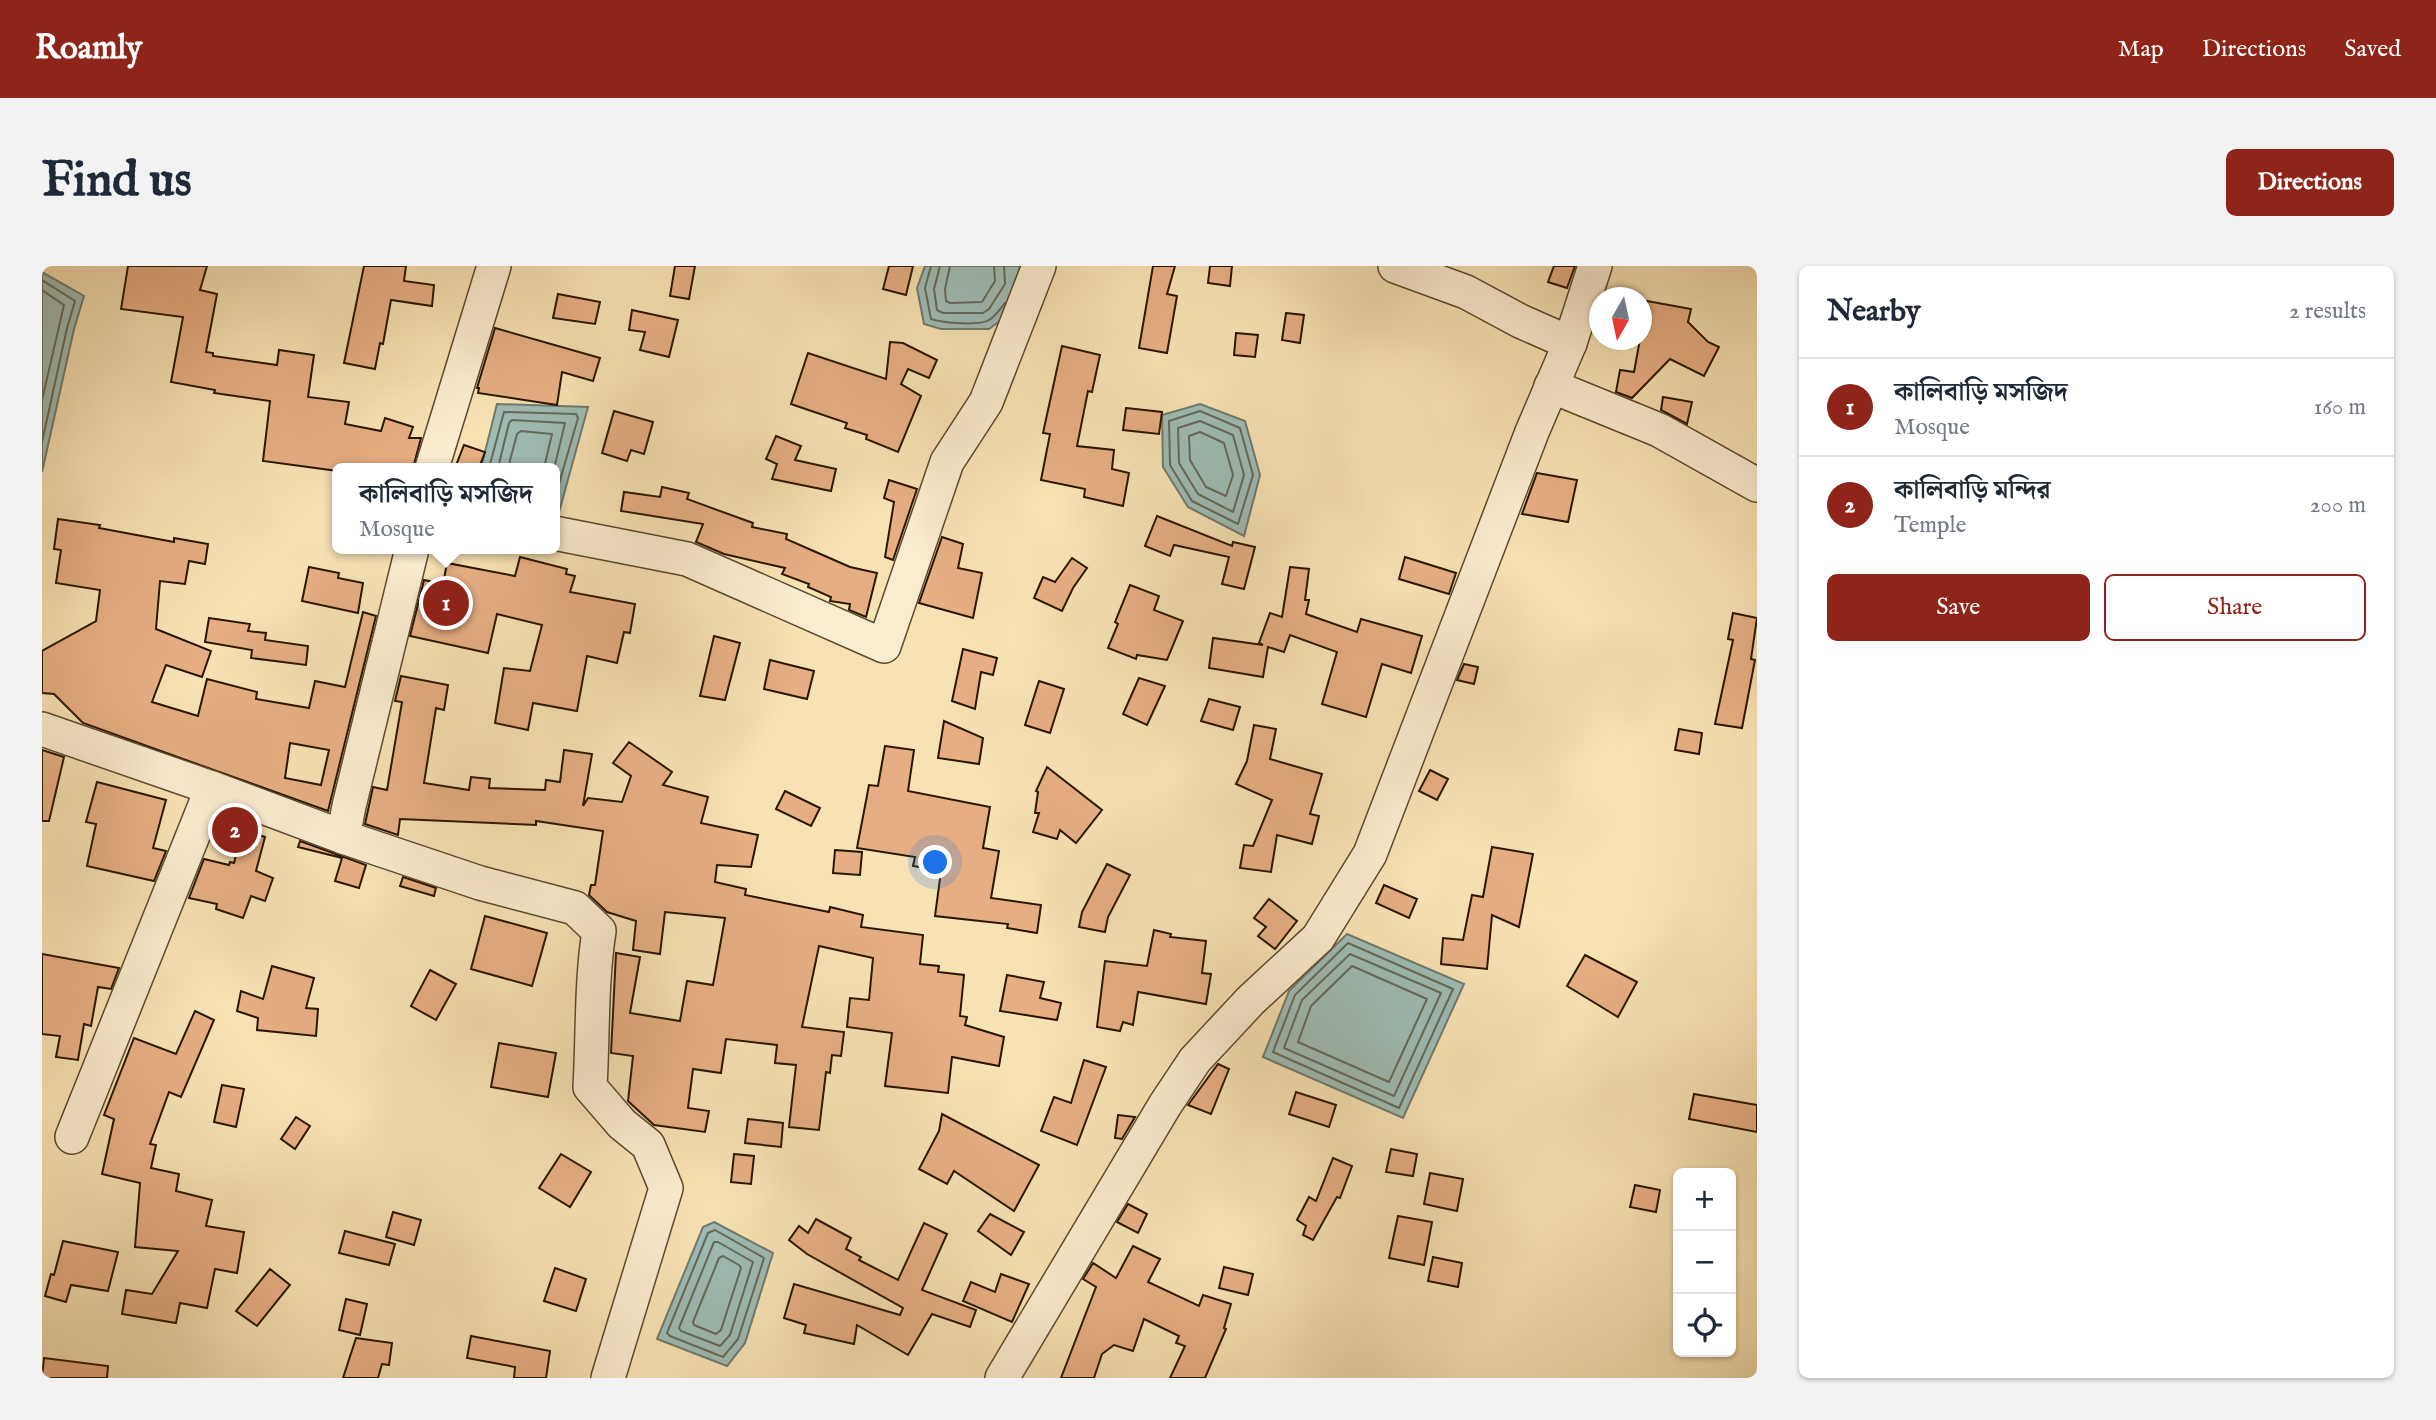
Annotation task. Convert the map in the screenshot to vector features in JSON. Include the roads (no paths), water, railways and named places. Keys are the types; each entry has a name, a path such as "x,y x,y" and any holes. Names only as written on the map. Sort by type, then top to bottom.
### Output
{"street":[{"path":"433,463 494,266"},
{"path":"560,534 687,559 884,646 947,462 986,402 1040,266"},
{"path":"1395,266 1465,292 1570,343"},
{"path":"1002,1378 1164,1105 1195,1060 1251,1000 1318,938 1370,854 1532,432 1570,343 1595,266"},
{"path":"1551,386 1659,430 1757,485"},
{"path":"343,837 411,554"},
{"path":"42,729 343,837 480,883 575,908 599,931 593,972 590,1087 622,1124 648,1145 666,1188 608,1378"},
{"path":"72,1137 212,788"}],"water":[{"path":"925,266 1019,266 1021,278 1001,320 989,329 941,329 924,324 917,288"},
{"path":"42,272 84,296 42,472"},
{"path":"497,404 588,407 560,508 560,463 482,463"},
{"path":"1200,404 1245,421 1260,475 1244,536 1188,507 1163,467 1162,415"},
{"path":"1347,934 1464,984 1403,1118 1263,1057 1289,991"},
{"path":"714,1222 773,1253 745,1343 727,1366 657,1339 703,1227"}],"place":[{"name":"কালিবাড়ি মসজিদ","path":"446,603"},
{"name":"কালিবাড়ি মন্দির","path":"235,830"}]}
